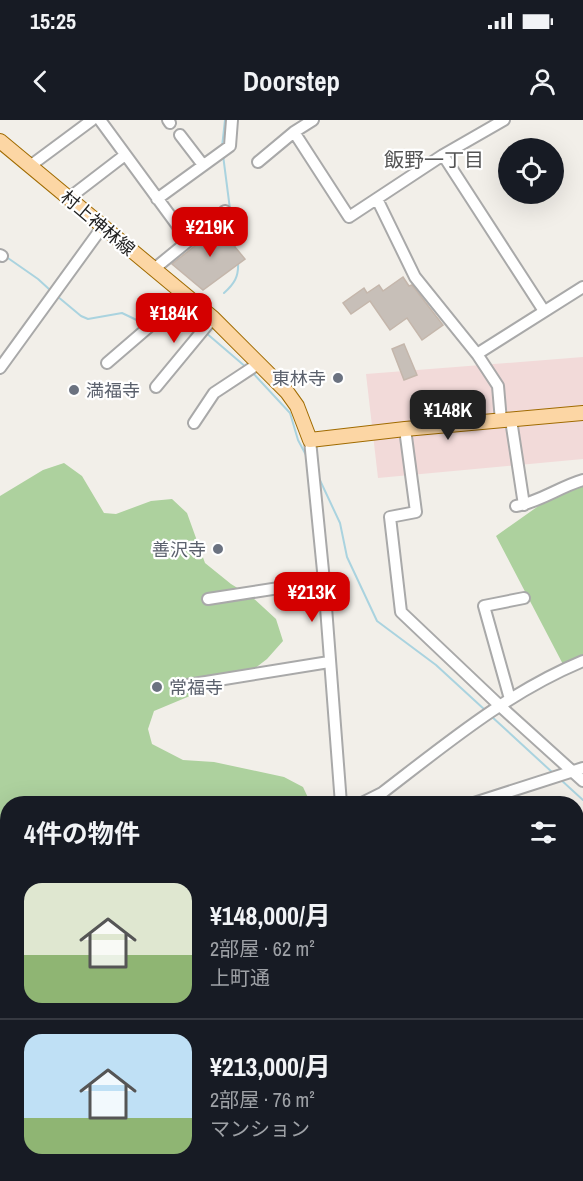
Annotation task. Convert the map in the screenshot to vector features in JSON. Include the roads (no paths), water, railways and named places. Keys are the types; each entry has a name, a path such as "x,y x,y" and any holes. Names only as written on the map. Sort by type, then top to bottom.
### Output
{"main road":[{"name":"村上神林線","path":"0,141 213,318 287,392 297,406 310,440"},
{"path":"310,440 583,413"}],"street":[{"path":"30,166 92,120"},
{"path":"100,120 188,240"},
{"path":"157,199 230,146 232,120"},
{"path":"258,162 294,132 313,120"},
{"path":"294,132 349,217 443,156 504,120"},
{"path":"180,135 203,165"},
{"path":"69,198 125,155"},
{"path":"443,156 544,311"},
{"path":"377,199 415,278 477,354 498,386 520,506 530,504 569,484 583,480"},
{"path":"154,269 225,211"},
{"path":"0,368 103,226"},
{"path":"477,354 583,287"},
{"path":"107,363 186,295"},
{"path":"156,387 213,318"},
{"path":"194,423 214,393 258,364"},
{"path":"405,429 416,512 390,517 401,612 583,781"},
{"path":"310,440 324,581 340,796"},
{"path":"208,599 324,581"},
{"path":"510,699 484,606 524,598"},
{"path":"376,796 499,705 563,669 583,661"},
{"path":"181,686 329,662"},
{"path":"495,796 583,768"}],"waterway":[{"path":"222,147 225,120"},
{"path":"223,155 235,248"},
{"path":"5,256 50,290"},
{"path":"224,293 235,280 238,262"},
{"path":"57,296 88,319 122,313 145,324"},
{"path":"162,321 182,314 201,329"},
{"path":"205,332 247,368"},
{"path":"251,371 290,413 298,440 306,455"},
{"path":"318,476 340,523 347,557 377,621 436,665 485,710"},
{"path":"491,716 553,773"},
{"path":"560,779 579,796"}],"place":[{"name":"東林寺","path":"338,378"},
{"name":"満福寺","path":"74,390"},
{"name":"善沢寺","path":"218,549"},
{"name":"常福寺","path":"157,687"}],"district":[{"name":"飯野一丁目","path":"434,159"}]}
